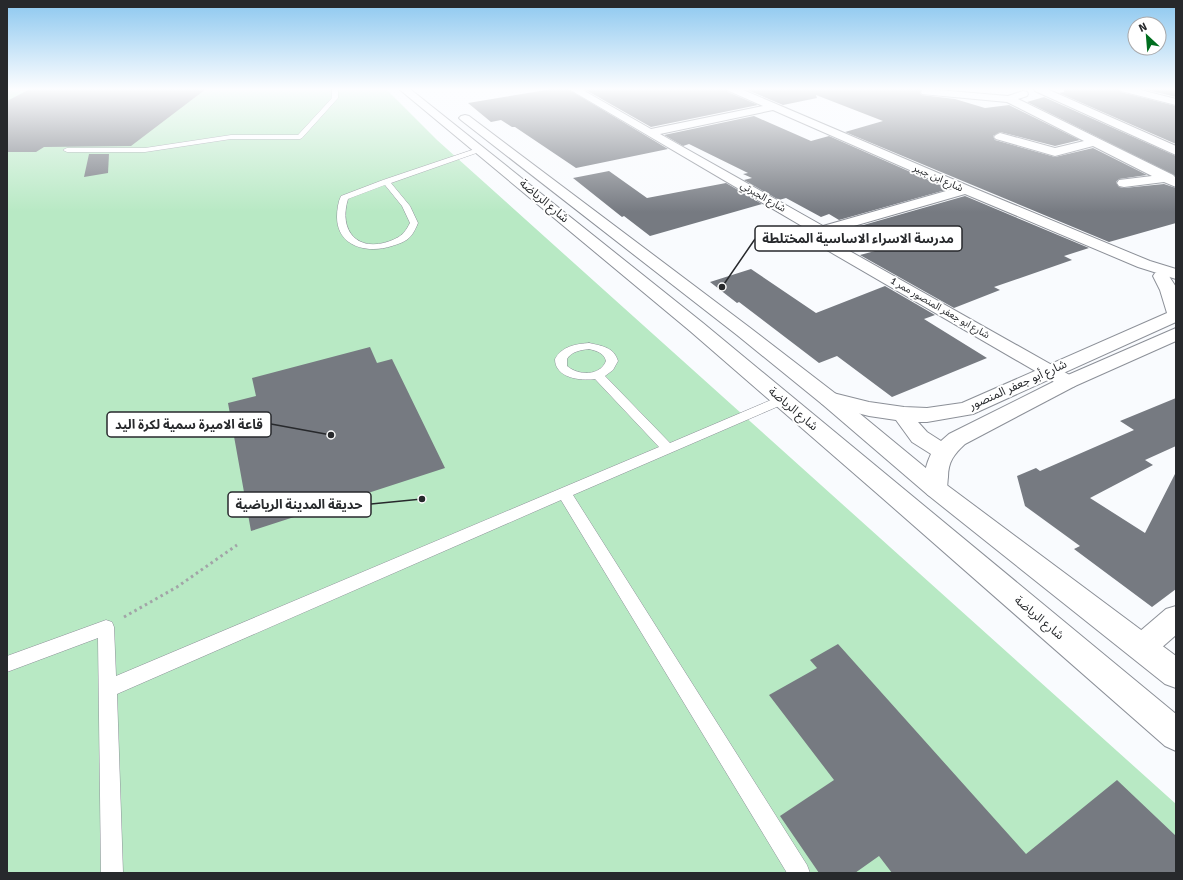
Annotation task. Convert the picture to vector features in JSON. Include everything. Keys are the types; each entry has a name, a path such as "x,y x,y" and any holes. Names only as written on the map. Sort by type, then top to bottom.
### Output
{"street":[{"name":"شارع الرياضة","path":"456,130 685,318 1176,734"},
{"name":"شارع الرياضة","path":"481,130 829,399 936,489 1176,674"},
{"name":"شارع الجبرتي","path":"648,130 821,231"},
{"path":"651,132 660,130"},
{"name":"شارع ابن جبير","path":"826,130 1144,264 1171,278"},
{"path":"1071,130 1173,179"},
{"path":"1128,130 1176,151"},
{"path":"1000,137 1055,152 1094,142"},
{"path":"1124,182 1173,179"},
{"path":"821,231 966,190"},
{"path":"575,227 600,221"},
{"name":"شارع ابو جعفر المنصور ممر 1","path":"821,231 818,234 819,238 825,243 1068,382"},
{"path":"1171,278 1167,284 1172,295 1176,315"},
{"name":"شارع أبو جعفر المنصور","path":"829,399 869,409 904,414 933,414 966,409 1176,315"},
{"name":"شارع أبو جعفر المنصور","path":"936,489 935,471 943,451 950,444 964,435 995,421 1068,382 1176,334"},
{"path":"904,414 910,428 919,438 943,451"},
{"path":"1142,647 1176,618"}],"lane":[{"path":"67,150 145,150 231,137 300,137 306,130"},
{"path":"386,182 404,202 411,213 414,223 408,234 383,247 366,247 356,244 342,229 341,206 344,198 386,182 481,150"},
{"path":"598,376 668,449"},
{"path":"107,689 782,400"},
{"path":"564,493 799,873"},
{"path":"7,664 106,627 112,873"}],"path":[{"path":"106,627 177,587 237,545"}],"green space":[{"path":"7,130 427,130 1176,804 1176,873 7,873"}],"building":[{"path":"7,130 152,130 131,146 44,147 36,152 7,152"},
{"path":"520,130 636,130 668,149 576,168"},
{"path":"687,130 786,130 811,141 829,136 949,189 839,220 829,214 821,217 786,198 779,200 744,180 752,178 743,174 748,173 689,144 683,146 664,135"},
{"path":"852,130 1060,130 1080,140 1055,146 1000,132 993,136 995,140 1055,157 1093,148 1147,175 1119,179 1116,182 1119,187 1124,188 1164,184 1176,188 1176,223 1109,242 845,132"},
{"path":"1084,130 1118,130 1176,156 1176,176"},
{"path":"1144,130 1176,130 1176,144"},
{"path":"89,154 109,154 108,173 84,177"},
{"path":"609,171 647,198 726,183 762,204 650,236 624,216 622,217 573,178"},
{"path":"965,196 1089,248 1064,256 1072,260 994,287 1000,290 954,308 860,255 875,251 871,248 883,244 853,228"},
{"path":"751,269 816,313 885,286 935,315 924,319 987,358 892,397 837,356 819,363 739,302 737,303 710,282"},
{"path":"370,347 377,363 392,359 445,468 251,531 228,403 256,396 252,378"},
{"path":"1176,398 1176,446 1145,460 1153,465 1090,498 1145,533 1176,472 1176,589 1152,607 1074,549 1080,546 1025,506 1017,476 1036,468 1040,471 1134,430 1120,421"},
{"path":"838,644 1026,854 1117,780 1176,836 1176,873 892,873 879,856 855,873 819,873 780,816 834,780 769,695 817,668 810,660"}],"place":[{"name":"مدرسة الاسراء الاساسية المختلطة","path":"722,287"},
{"name":"قاعة الاميرة سمية لكرة اليد","path":"331,435"},
{"name":"حديقة المدينة الرياضية","path":"422,499"}]}
